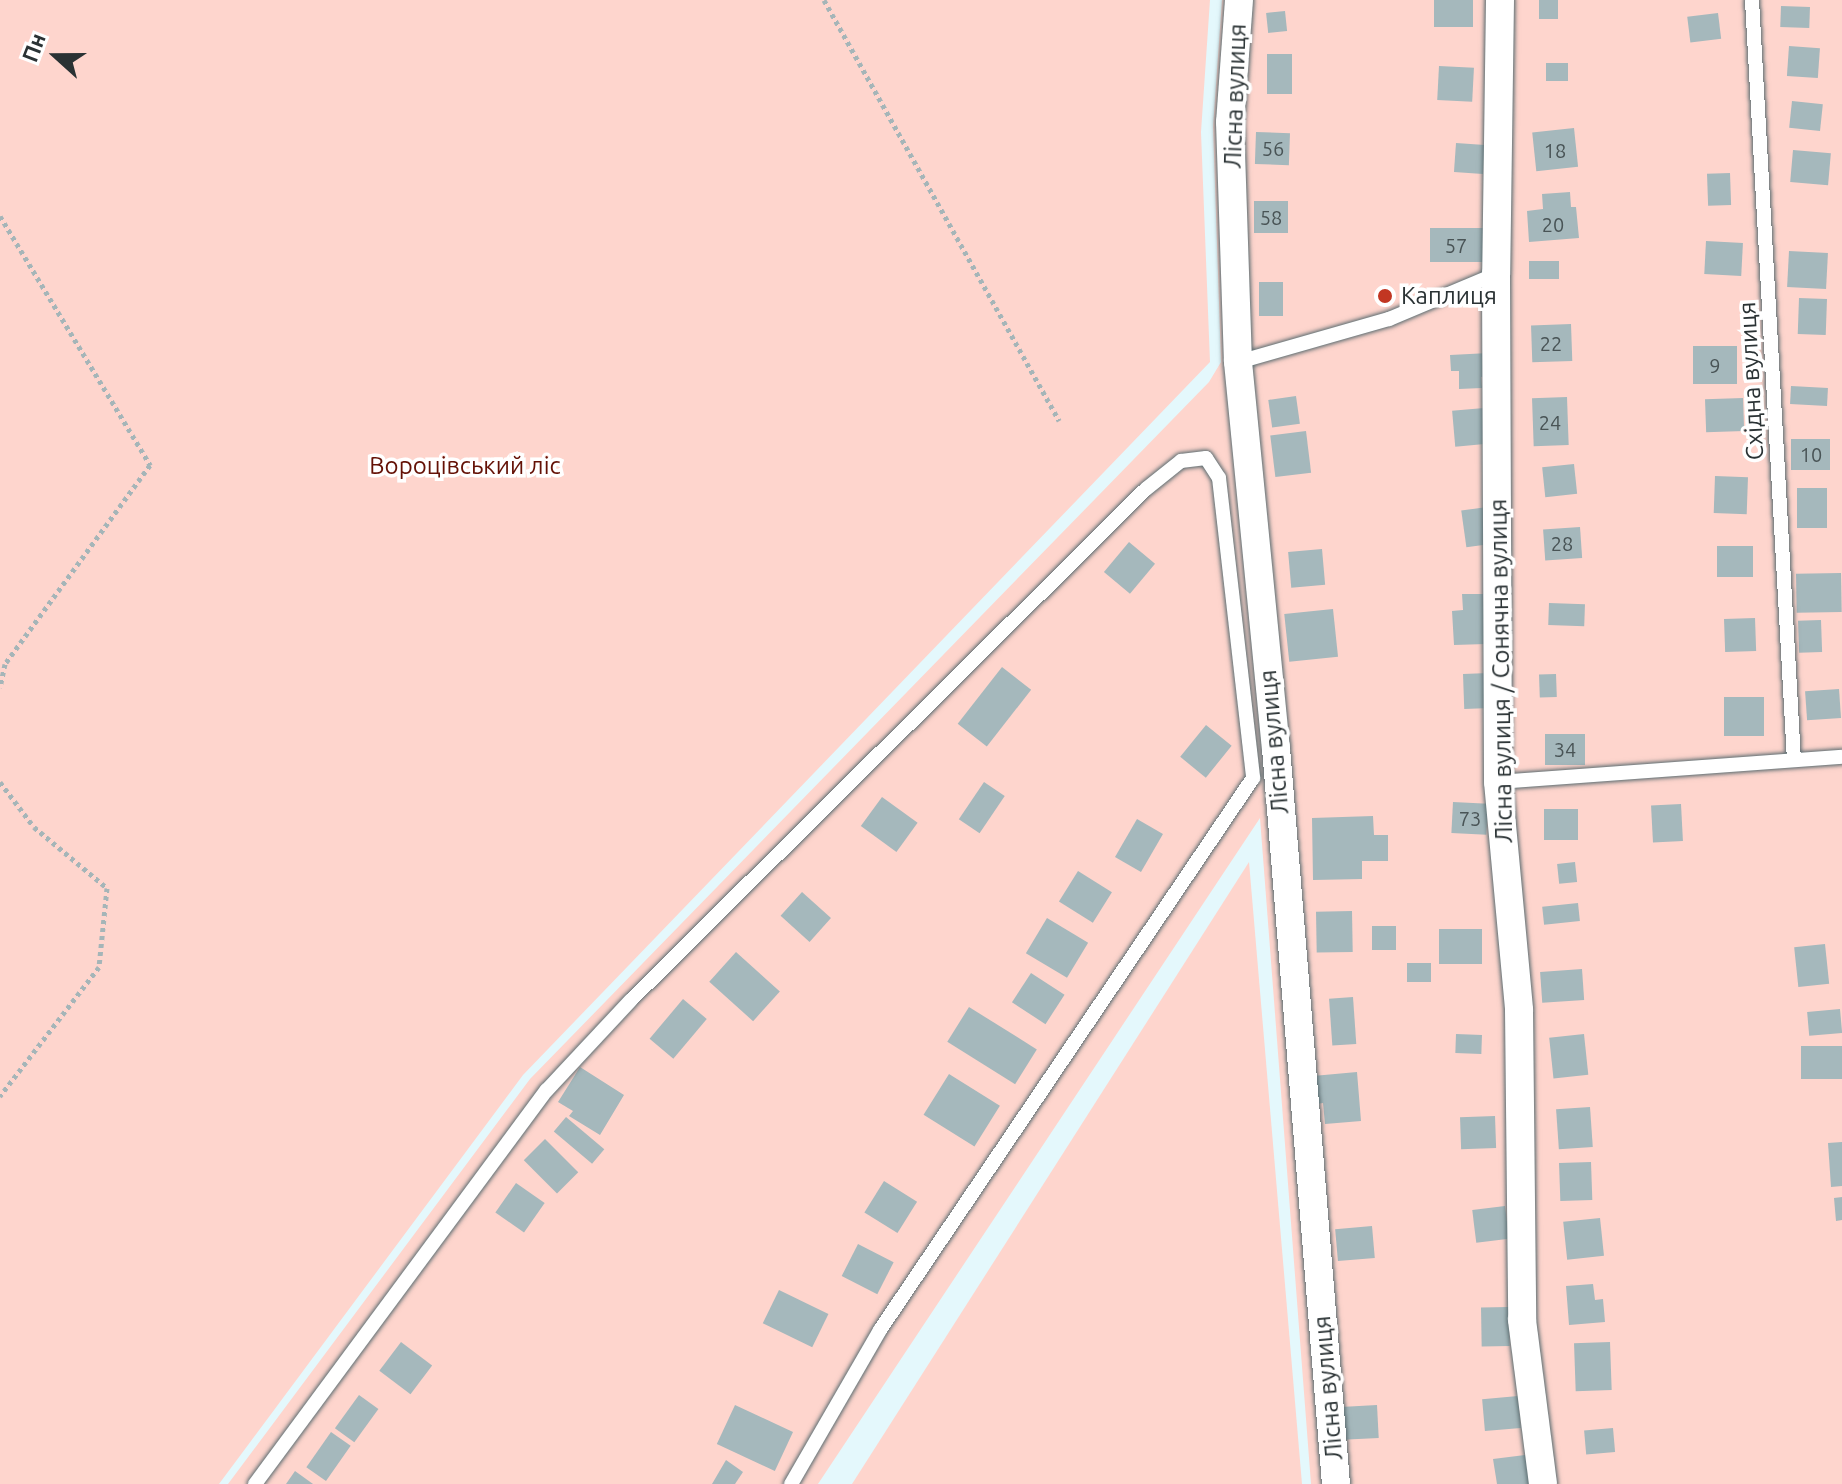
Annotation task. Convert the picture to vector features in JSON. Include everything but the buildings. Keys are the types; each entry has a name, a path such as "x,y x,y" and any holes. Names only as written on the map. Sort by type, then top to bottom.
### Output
{"street":[{"name":"Лісна вулиця","path":"1239,0 1230,122 1238,362 1276,748 1336,1484"},
{"name":"Лісна вулиця / Сонячна вулиця","path":"1500,0 1496,274 1498,782 1519,1010 1522,1320 1543,1484"}],"lane":[{"name":"Східна вулиця","path":"1752,0 1794,760"},
{"path":"1238,362 1389,319 1496,274"},
{"path":"255,1484 547,1090 630,1001 1146,489 1181,461 1206,458 1219,478 1253,778 880,1330 791,1484"},
{"path":"1498,782 1842,757"}],"path":[{"path":"824,0 1059,421"},
{"path":"0,216 150,465 5,664 0,687"},
{"path":"0,782 34,827 107,888 99,967 0,1096"}],"green space":[{"name":"Вороцівський ліс","path":"0,0 1210,0 1201,132 1210,362 523,1075 219,1484 0,1484"},
{"path":"1222,0 1842,0 1842,1484 1311,1484 1260,818 818,1484 228,1484 530,1079 1209,382 1221,362 1213,127"},
{"path":"1249,862 1302,1484 852,1484"}],"place":[{"name":"Каплиця","path":"1385,296"}]}
